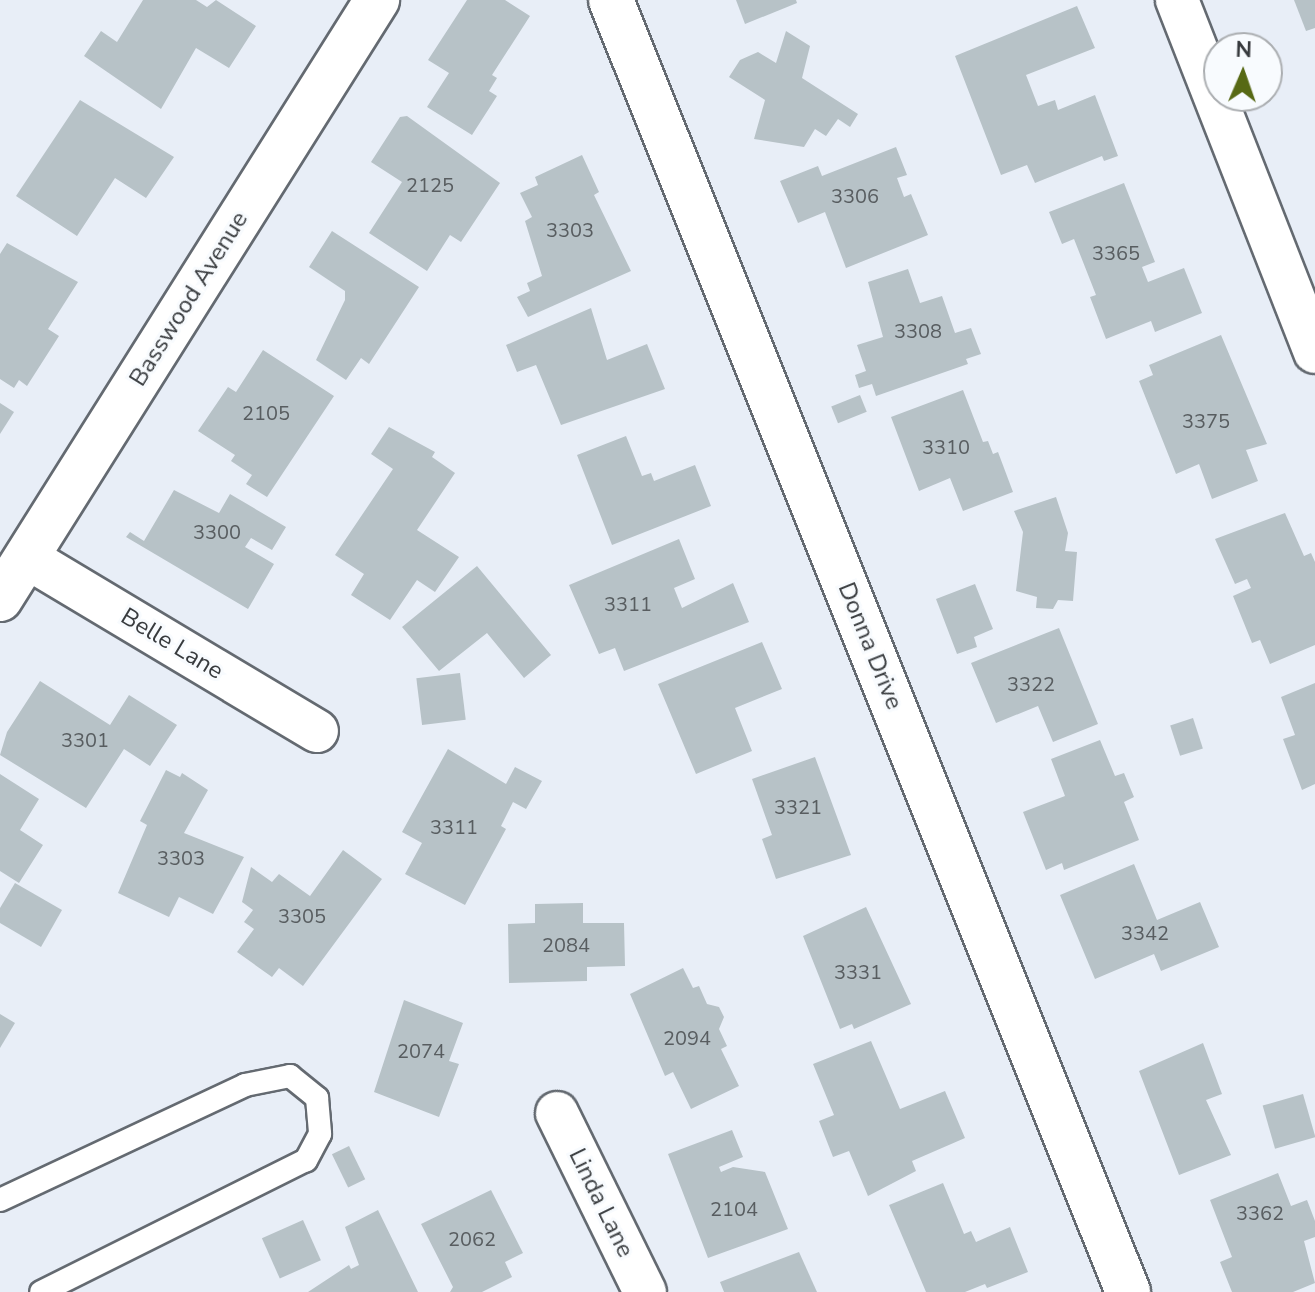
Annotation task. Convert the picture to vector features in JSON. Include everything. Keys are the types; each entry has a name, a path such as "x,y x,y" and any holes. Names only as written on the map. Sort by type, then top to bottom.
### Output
{"street":[{"name":"Basswood Avenue","path":"0,599 377,0"},
{"name":"Donna Drive","path":"611,0 1128,1292"},
{"path":"1177,0 1315,352"},
{"name":"Belle Lane","path":"26,557 317,731"},
{"name":"Linda Lane","path":"557,1113 645,1292"}],"lane":[{"path":"0,1200 245,1085 290,1076 317,1098 320,1134 306,1160 41,1292"}],"building":[{"path":"143,0 196,0 207,7 216,0 256,26 229,68 196,48 161,109 84,56 101,31 117,42"},
{"path":"467,0 505,0 530,16 492,75 497,78 489,91 497,96 472,135 427,107 449,73 428,60"},
{"path":"736,0 796,0 797,3 745,24"},
{"path":"1294,0 1315,0 1315,28 1306,31"},
{"path":"1077,6 1095,48 1026,75 1038,106 1055,100 1058,110 1095,95 1118,156 1104,161 1102,156 1035,183 1027,165 1001,175 955,56"},
{"path":"786,31 810,46 802,78 858,114 850,127 838,119 826,136 815,129 804,147 754,139 765,100 729,77 740,60 758,52 776,63"},
{"path":"80,100 174,157 146,198 115,178 77,236 16,196"},
{"path":"407,116 500,183 461,242 450,235 427,271 369,233 402,182 371,162 400,117"},
{"path":"896,147 907,175 897,178 904,197 911,194 928,235 846,268 825,212 798,223 780,181 818,166 822,176"},
{"path":"582,155 599,192 594,195 631,271 528,317 517,297 530,291 527,283 542,276 525,221 532,217 520,193 538,185 535,177"},
{"path":"1124,183 1155,262 1142,267 1148,282 1184,268 1202,313 1155,332 1151,321 1106,339 1090,297 1096,295 1074,239 1062,244 1049,212"},
{"path":"332,231 419,287 369,364 361,358 346,380 316,360 345,300 345,291 309,267"},
{"path":"7,243 78,282 48,329 59,336 27,386 19,380 14,388 0,379 0,254"},
{"path":"908,269 920,303 942,296 955,333 971,328 981,354 966,359 968,364 876,396 872,384 859,388 855,375 866,371 857,345 883,337 868,282"},
{"path":"591,308 607,360 647,344 665,389 561,425 536,365 517,372 506,345"},
{"path":"1221,335 1267,444 1246,450 1258,481 1212,499 1199,464 1176,474 1139,381 1153,375 1149,365"},
{"path":"263,350 334,396 267,497 246,484 252,475 231,461 235,455 198,431 228,387 236,392"},
{"path":"963,390 983,442 988,441 993,454 998,452 1013,492 963,511 950,478 919,491 891,417"},
{"path":"860,395 867,412 838,423 831,407"},
{"path":"0,403 14,412 0,434"},
{"path":"389,427 435,452 432,457 455,473 417,530 459,557 435,592 417,580 390,620 351,595 364,574 335,555 393,469 371,454"},
{"path":"626,436 642,476 651,473 654,481 695,465 711,506 612,545 577,455"},
{"path":"174,490 219,513 230,494 286,527 272,550 251,538 245,547 274,564 248,609 126,537 130,532 144,541"},
{"path":"1056,497 1068,533 1065,551 1077,552 1073,601 1058,600 1053,609 1036,608 1037,597 1016,591 1023,532 1014,511"},
{"path":"1285,513 1304,556 1311,553 1315,562 1315,645 1270,664 1260,640 1252,643 1233,596 1251,588 1247,579 1235,584 1215,539"},
{"path":"679,539 695,579 674,588 682,608 733,583 749,622 624,671 615,648 599,654 569,585"},
{"path":"477,566 551,655 524,678 487,633 439,671 402,627"},
{"path":"975,584 993,629 974,637 977,647 957,654 936,599"},
{"path":"1059,628 1098,724 1053,742 1038,706 996,723 971,663"},
{"path":"762,642 782,689 735,708 752,751 696,774 658,684"},
{"path":"460,673 466,720 422,725 416,678"},
{"path":"40,681 110,725 129,695 177,725 150,766 124,749 86,808 0,755 7,732"},
{"path":"1315,683 1315,784 1302,790 1283,739 1295,735 1281,697"},
{"path":"1193,718 1203,748 1180,756 1170,725"},
{"path":"1100,740 1115,776 1124,773 1134,797 1124,802 1139,840 1064,870 1062,863 1046,870 1023,812 1065,796 1051,759"},
{"path":"448,749 506,784 515,767 542,781 526,809 513,802 501,826 506,829 465,905 405,874 422,843 402,832"},
{"path":"815,757 851,855 776,879 762,839 772,835 752,779"},
{"path":"166,770 180,777 182,773 208,790 184,833 244,857 213,914 179,897 169,917 118,893 147,825 140,821"},
{"path":"0,774 39,799 20,830 43,845 19,883 0,871"},
{"path":"343,850 382,879 303,986 279,968 272,977 237,952 254,929 244,922 253,910 242,902 251,867 272,882 279,874 310,896"},
{"path":"1134,864 1157,920 1200,902 1219,947 1161,971 1154,954 1095,979 1060,895"},
{"path":"15,883 62,910 41,947 0,923 0,908"},
{"path":"583,903 583,923 624,923 625,966 587,967 587,981 509,983 508,924 535,923 535,904"},
{"path":"866,907 911,1004 854,1029 852,1024 840,1029 803,936"},
{"path":"683,968 693,988 699,986 707,1004 719,1007 724,1017 719,1029 727,1046 721,1049 739,1086 691,1109 673,1072 665,1076 630,994"},
{"path":"404,1000 463,1023 449,1061 459,1064 439,1117 374,1092"},
{"path":"0,1014 15,1023 0,1048"},
{"path":"871,1041 900,1109 945,1091 965,1138 912,1161 916,1171 868,1196 849,1151 833,1157 819,1121 834,1115 813,1064"},
{"path":"1203,1043 1222,1094 1206,1100 1231,1155 1179,1175 1139,1071"},
{"path":"1303,1094 1315,1137 1275,1149 1263,1106"},
{"path":"732,1130 743,1157 719,1167 721,1172 733,1167 765,1172 788,1229 708,1258 668,1154"},
{"path":"349,1146 365,1179 348,1188 332,1154"},
{"path":"1278,1173 1291,1206 1307,1200 1315,1221 1315,1237 1304,1241 1315,1283 1293,1292 1232,1292 1220,1262 1232,1257 1210,1200"},
{"path":"943,1183 964,1234 971,1231 976,1242 1010,1227 1028,1272 987,1288 985,1284 965,1292 926,1292 889,1205"},
{"path":"491,1190 523,1253 505,1262 512,1277 482,1292 450,1292 453,1287 421,1224"},
{"path":"378,1210 418,1292 308,1292 349,1265 351,1269 359,1265 345,1227"},
{"path":"303,1220 321,1260 280,1278 262,1238"},
{"path":"799,1252 817,1292 724,1292 720,1282"}]}
